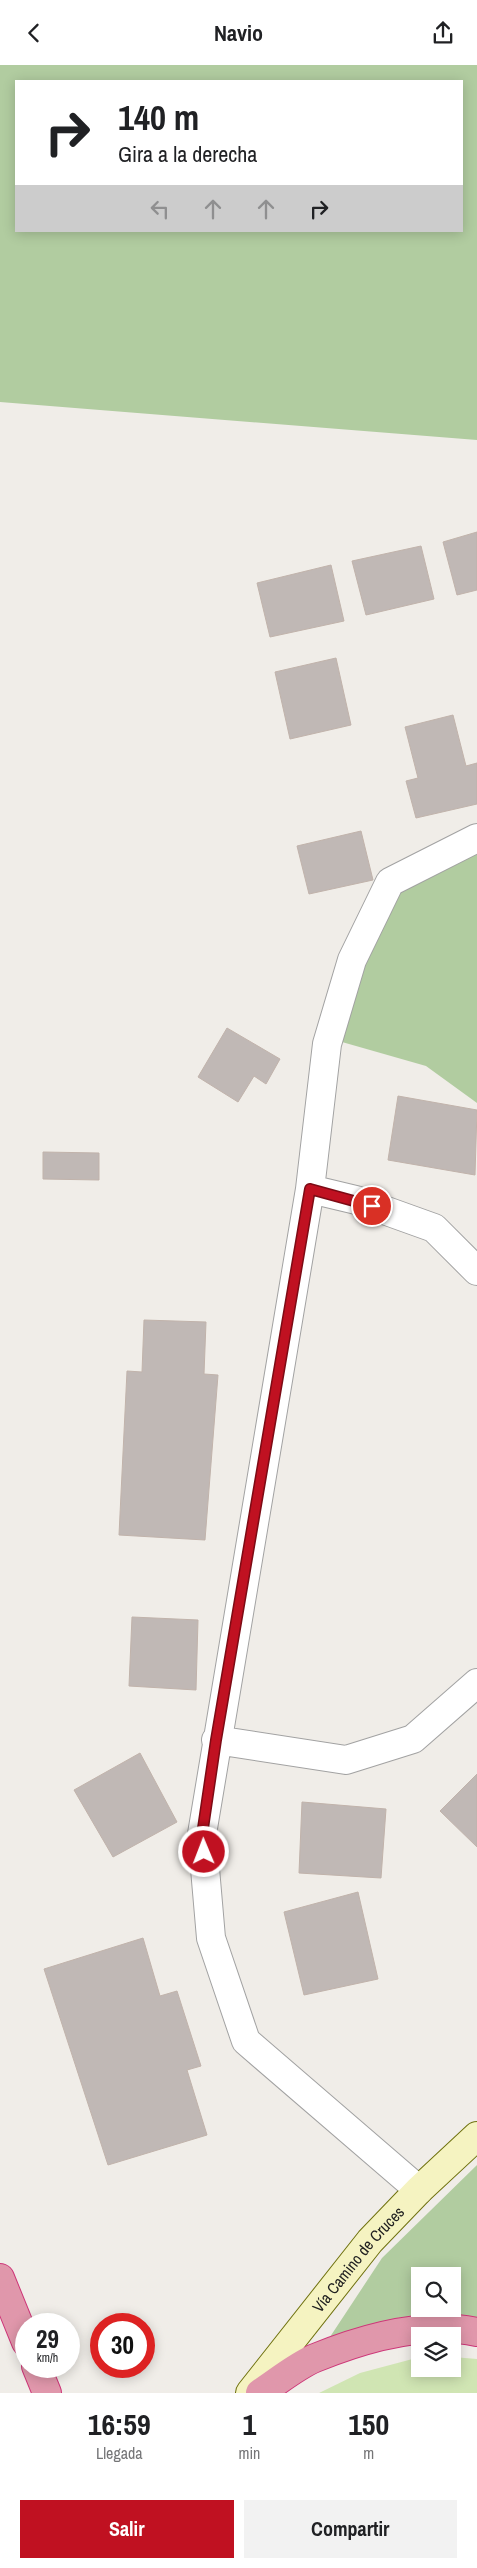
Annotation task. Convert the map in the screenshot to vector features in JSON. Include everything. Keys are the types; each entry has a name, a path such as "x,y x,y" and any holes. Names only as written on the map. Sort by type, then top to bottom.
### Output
{"highway":[{"path":"0,2278 15,2315"},
{"path":"260,2393 314,2359 377,2338 418,2330 466,2330 477,2332"},
{"path":"41,2378 47,2393"}],"street":[{"path":"419,2190 246,2041 211,1938 202,1835 216,1740 310,1189 327,1044 352,960 390,882 477,838"},
{"path":"310,1189 356,1200 434,1229 477,1271"},
{"path":"216,1740 346,1760 413,1739 477,1683"},
{"name":"Vía Camino de Cruces","path":"250,2393 370,2241 419,2190 477,2136"}],"green space":[{"path":"0,65 477,65 477,440 0,402"},
{"path":"477,847 477,1103 426,1066 335,1040 360,958 397,888"},
{"path":"477,2165 477,2324 452,2317 461,2317 461,2267 411,2267 411,2317 430,2317 326,2343 382,2258"},
{"path":"461,2358 477,2359 477,2393 319,2393 360,2373 411,2359 411,2377 461,2377"}],"building":[{"path":"477,532 477,590 457,595 443,542"},
{"path":"421,546 434,599 366,615 352,561"},
{"path":"331,565 344,621 270,637 257,583"},
{"path":"336,658 351,725 290,739 275,672"},
{"path":"453,715 466,766 477,763 477,804 416,818 406,781 418,778 405,727"},
{"path":"361,831 373,880 309,894 297,846"},
{"path":"227,1028 280,1059 266,1084 254,1076 238,1102 198,1077"},
{"path":"398,1096 477,1110 475,1175 388,1160"},
{"path":"43,1152 99,1153 99,1180 43,1179"},
{"path":"144,1320 206,1322 204,1374 218,1375 205,1540 119,1535 127,1371 142,1372"},
{"path":"132,1617 198,1620 196,1690 129,1686"},
{"path":"140,1753 177,1822 113,1857 74,1790"},
{"path":"477,1774 477,1847 440,1811"},
{"path":"302,1802 386,1809 381,1878 299,1873"},
{"path":"358,1892 378,1979 304,1995 284,1912"},
{"path":"143,1938 160,1996 177,1991 201,2066 187,2070 207,2135 108,2165 44,1969"}],"route":[{"path":"204,1852 202,1835 216,1740 310,1189 356,1200 372,1206"}]}
